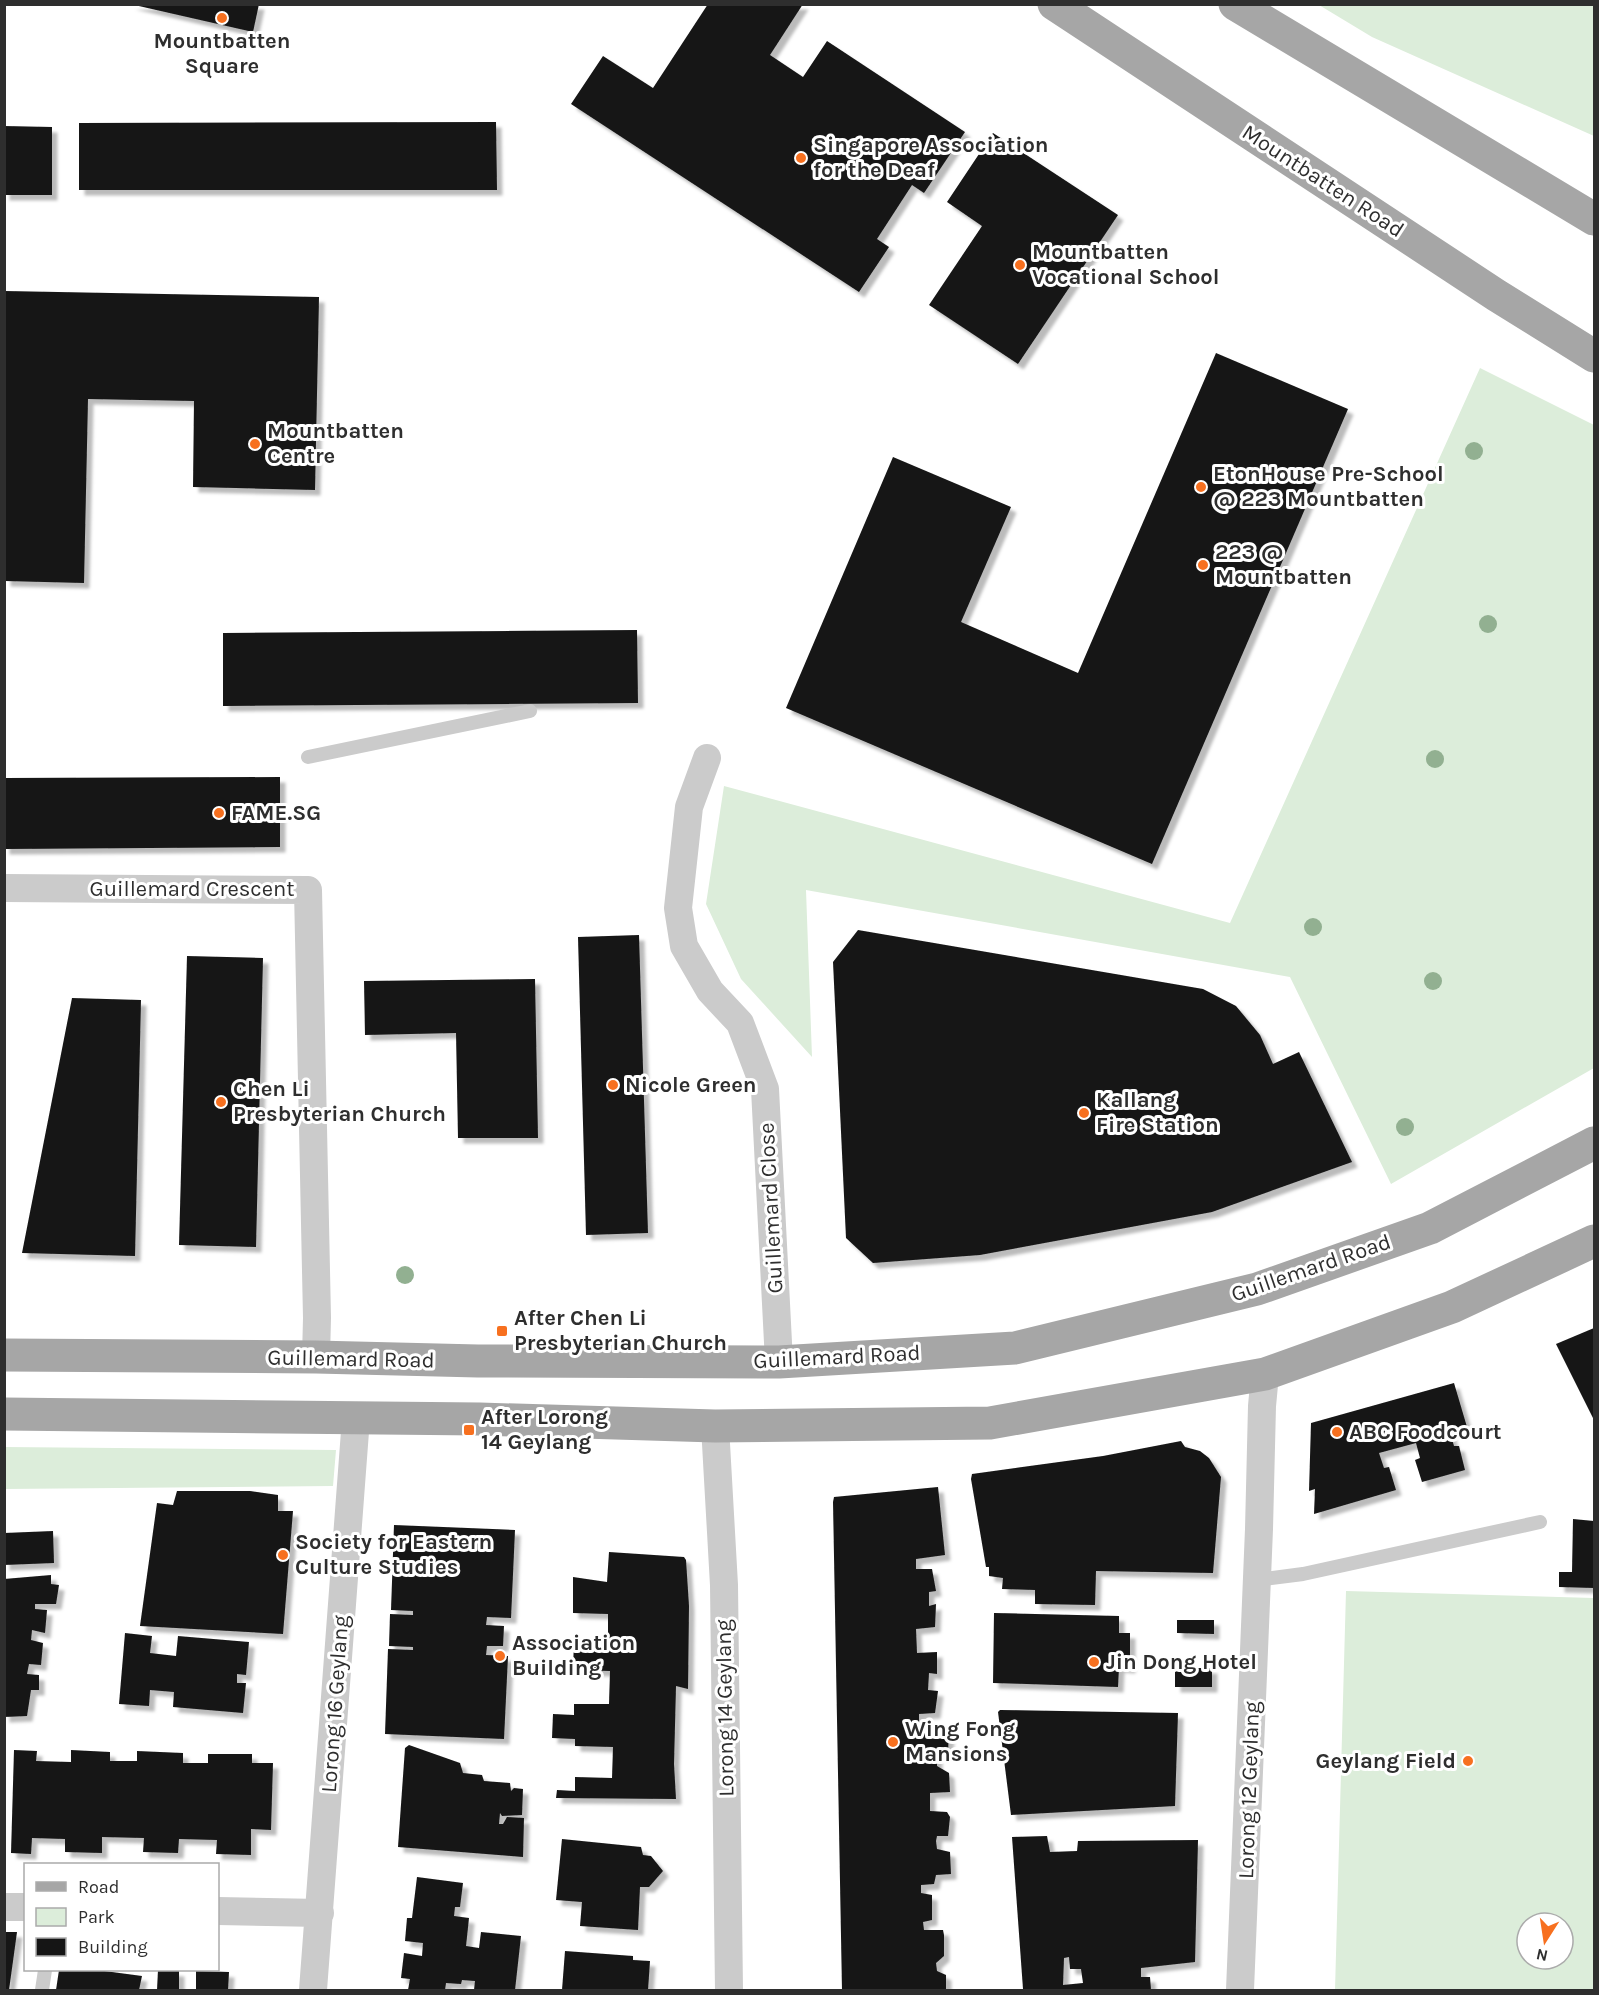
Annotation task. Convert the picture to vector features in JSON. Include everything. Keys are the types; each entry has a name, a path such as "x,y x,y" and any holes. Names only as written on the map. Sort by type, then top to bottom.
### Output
{"main road":[{"name":"Mountbatten Road","path":"1054,4 1497,295 1594,356"},
{"path":"1235,4 1594,219"},
{"name":"Guillemard Road","path":"4,1354 478,1361 779,1362 1015,1348 1257,1289 1430,1228 1594,1143"},
{"path":"4,1414 480,1419 715,1426 990,1422 1265,1374 1452,1307 1594,1241"}],"street":[{"name":"Guillemard Close","path":"707,758 689,807 678,908 684,946 710,991 740,1023 765,1089 779,1362"},
{"name":"Guillemard Crescent","path":"4,888 308,890 316,1357"},
{"name":"Lorong 12 Geylang","path":"1240,1990 1265,1374"},
{"name":"Lorong 16 Geylang","path":"313,1990 356,1418"},
{"name":"Lorong 14 Geylang","path":"715,1426 724,1585 729,1990"},
{"path":"4,1906 24,1908"},
{"path":"219,1911 320,1913"}],"lane":[{"path":"308,757 530,711"},
{"path":"1257,1580 1303,1574 1540,1522"},
{"path":"42,1990 45,1971"}],"green space":[{"path":"1319,5 1594,5 1594,136 1372,37"},
{"path":"1480,368 1594,425 1594,1068 1391,1184 1290,977 806,890 812,1057 741,979 706,904 724,786 1230,923"},
{"path":"5,1447 336,1450 333,1486 5,1489"},
{"name":"Geylang Field","path":"1346,1591 1594,1598 1594,1990 1335,1990"}],"building":[{"name":"Mountbatten Square","path":"130,4 259,4 253,32"},
{"name":"Singapore Association for the Deaf","path":"708,4 803,4 770,55 803,77 827,41 965,132 924,193 912,185 877,239 889,247 859,292 571,104 603,56 653,88"},
{"path":"496,122 497,190 79,190 79,123"},
{"path":"4,126 52,127 52,195 4,195"},
{"name":"Mountbatten Vocational School","path":"993,133 1118,215 1018,364 929,305 982,226 947,202"},
{"name":"Mountbatten Centre","path":"5,291 319,297 315,490 193,487 194,401 88,399 84,583 5,581"},
{"name":"223 @ Mountbatten","path":"1216,353 1348,409 1152,864 786,708 893,457 1011,507 961,622 1078,673"},
{"path":"637,630 638,703 223,706 223,633"},
{"path":"280,777 280,847 4,849 4,778"},
{"name":"Kallang Fire Station","path":"858,930 1203,989 1236,1006 1260,1035 1273,1064 1299,1052 1352,1162 1212,1212 980,1255 873,1263 846,1238 833,962"},
{"name":"Nicole Green","path":"639,935 648,1233 586,1235 578,937"},
{"name":"Chen Li Presbyterian Church","path":"187,956 263,958 256,1247 179,1245"},
{"path":"535,979 538,1138 458,1138 456,1033 365,1035 364,981"},
{"path":"72,998 141,1000 135,1256 22,1253"},
{"path":"1594,1328 1594,1420 1556,1344"},
{"path":"1454,1383 1467,1427 1450,1432 1454,1446 1459,1446 1465,1470 1422,1482 1415,1460 1420,1458 1416,1443 1379,1453 1384,1468 1389,1467 1396,1490 1314,1514 1315,1489 1309,1491 1311,1423"},
{"path":"1181,1441 1185,1447 1200,1451 1209,1458 1221,1477 1213,1573 1096,1571 1095,1605 1035,1604 1035,1590 1002,1589 1003,1578 989,1576 971,1479 972,1474 1103,1456"},
{"name":"Wing Fong Mansions","path":"938,1487 945,1555 916,1559 916,1569 932,1569 936,1591 929,1592 929,1606 936,1604 935,1627 916,1629 917,1653 937,1652 937,1674 929,1673 928,1690 938,1691 935,1713 919,1714 919,1723 933,1723 932,1732 949,1732 948,1752 937,1753 937,1766 949,1773 950,1792 930,1793 930,1811 947,1812 950,1817 948,1836 937,1836 936,1841 937,1849 950,1852 951,1874 936,1875 934,1884 921,1885 921,1893 932,1895 932,1920 923,1922 924,1930 943,1930 944,1956 936,1963 937,1971 946,1975 946,1990 842,1990 833,1502 834,1497"},
{"path":"177,1491 250,1491 278,1495 278,1511 293,1511 283,1634 140,1626 157,1503 173,1505"},
{"path":"1573,1519 1594,1521 1594,1588 1559,1587 1559,1572 1572,1572"},
{"path":"394,1525 515,1530 511,1618 487,1617 486,1625 504,1626 503,1646 487,1646 486,1655 508,1656 504,1739 385,1734 388,1649 413,1650 413,1647 389,1646 390,1614 413,1615 413,1611 391,1610"},
{"path":"53,1531 54,1563 4,1565 4,1533"},
{"path":"609,1552 684,1557 686,1560 689,1606 688,1689 676,1686 674,1764 676,1799 556,1798 557,1790 575,1791 575,1777 612,1778 613,1747 575,1746 575,1739 552,1738 553,1714 574,1715 574,1704 609,1704 610,1671 573,1670 574,1639 608,1640 608,1614 573,1613 573,1577 607,1582"},
{"path":"51,1575 51,1584 59,1585 56,1604 35,1604 35,1609 47,1610 45,1633 32,1630 31,1640 43,1643 41,1665 29,1664 27,1674 39,1675 39,1690 31,1690 27,1716 4,1717 4,1579"},
{"path":"994,1613 1119,1616 1119,1633 1130,1633 1130,1668 1119,1667 1118,1687 993,1683"},
{"path":"1177,1620 1214,1620 1214,1634 1177,1633"},
{"path":"125,1633 152,1636 150,1653 176,1656 178,1636 249,1642 246,1675 237,1674 237,1683 246,1683 243,1713 173,1707 174,1692 150,1690 149,1706 119,1704"},
{"path":"1175,1668 1212,1668 1212,1687 1175,1687"},
{"path":"1000,1710 1178,1713 1175,1806 1011,1815 998,1712"},
{"path":"409,1745 460,1763 463,1773 482,1775 484,1781 510,1783 511,1791 514,1788 523,1789 522,1815 502,1816 500,1813 499,1824 503,1824 507,1817 524,1818 523,1857 398,1847 405,1748"},
{"path":"14,1750 37,1751 36,1761 71,1762 71,1750 110,1752 110,1761 137,1761 137,1751 183,1753 183,1763 208,1763 208,1754 252,1754 252,1763 273,1763 271,1830 251,1829 251,1855 216,1854 217,1840 179,1839 178,1853 143,1852 144,1838 102,1837 102,1853 65,1852 65,1839 32,1838 31,1854 11,1853"},
{"path":"1047,1836 1050,1852 1077,1851 1078,1841 1198,1840 1195,1962 1141,1968 1141,1977 1150,1977 1151,1990 1023,1989 1012,1837","holes":["1069,1957 1070,1969 1081,1969 1083,1983 1063,1985 1064,1958"]},
{"path":"562,1839 641,1847 643,1855 651,1856 663,1871 649,1887 640,1887 638,1930 580,1926 582,1902 556,1900"},
{"path":"417,1877 463,1883 460,1907 455,1907 454,1916 469,1918 466,1946 479,1948 481,1932 521,1936 515,1990 474,1990 475,1981 462,1980 461,1984 446,1983 445,1990 408,1990 410,1979 401,1978 404,1953 422,1956 423,1943 405,1941 407,1918 412,1918"},
{"path":"4,1932 17,1932 9,1990 4,1990"},
{"path":"565,1951 633,1956 633,1960 650,1961 648,1990 562,1990"},
{"path":"59,1971 104,1971 142,1976 139,1990 56,1990"},
{"path":"158,1971 179,1971 179,1990 157,1990"},
{"path":"196,1971 229,1972 228,1990 196,1990"}],"place":[{"name":"Mountbatten Square","path":"222,18"},
{"name":"Singapore Association for the Deaf","path":"801,158"},
{"name":"Mountbatten Vocational School","path":"1020,265"},
{"name":"Mountbatten Centre","path":"255,444"},
{"name":"EtonHouse Pre-School @ 223 Mountbatten","path":"1201,487"},
{"name":"223 @ Mountbatten","path":"1203,565"},
{"name":"FAME.SG","path":"219,813"},
{"name":"Nicole Green","path":"613,1085"},
{"name":"Chen Li Presbyterian Church","path":"221,1102"},
{"name":"Kallang Fire Station","path":"1084,1113"},
{"name":"After Chen Li Presbyterian Church","path":"502,1331"},
{"name":"After Lorong 14 Geylang","path":"469,1430"},
{"name":"ABC Foodcourt","path":"1337,1432"},
{"name":"Society for Eastern Culture Studies","path":"283,1555"},
{"name":"Association Building","path":"500,1656"},
{"name":"Jin Dong Hotel","path":"1094,1662"},
{"name":"Wing Fong Mansions","path":"893,1742"},
{"name":"Geylang Field","path":"1468,1761"}]}
